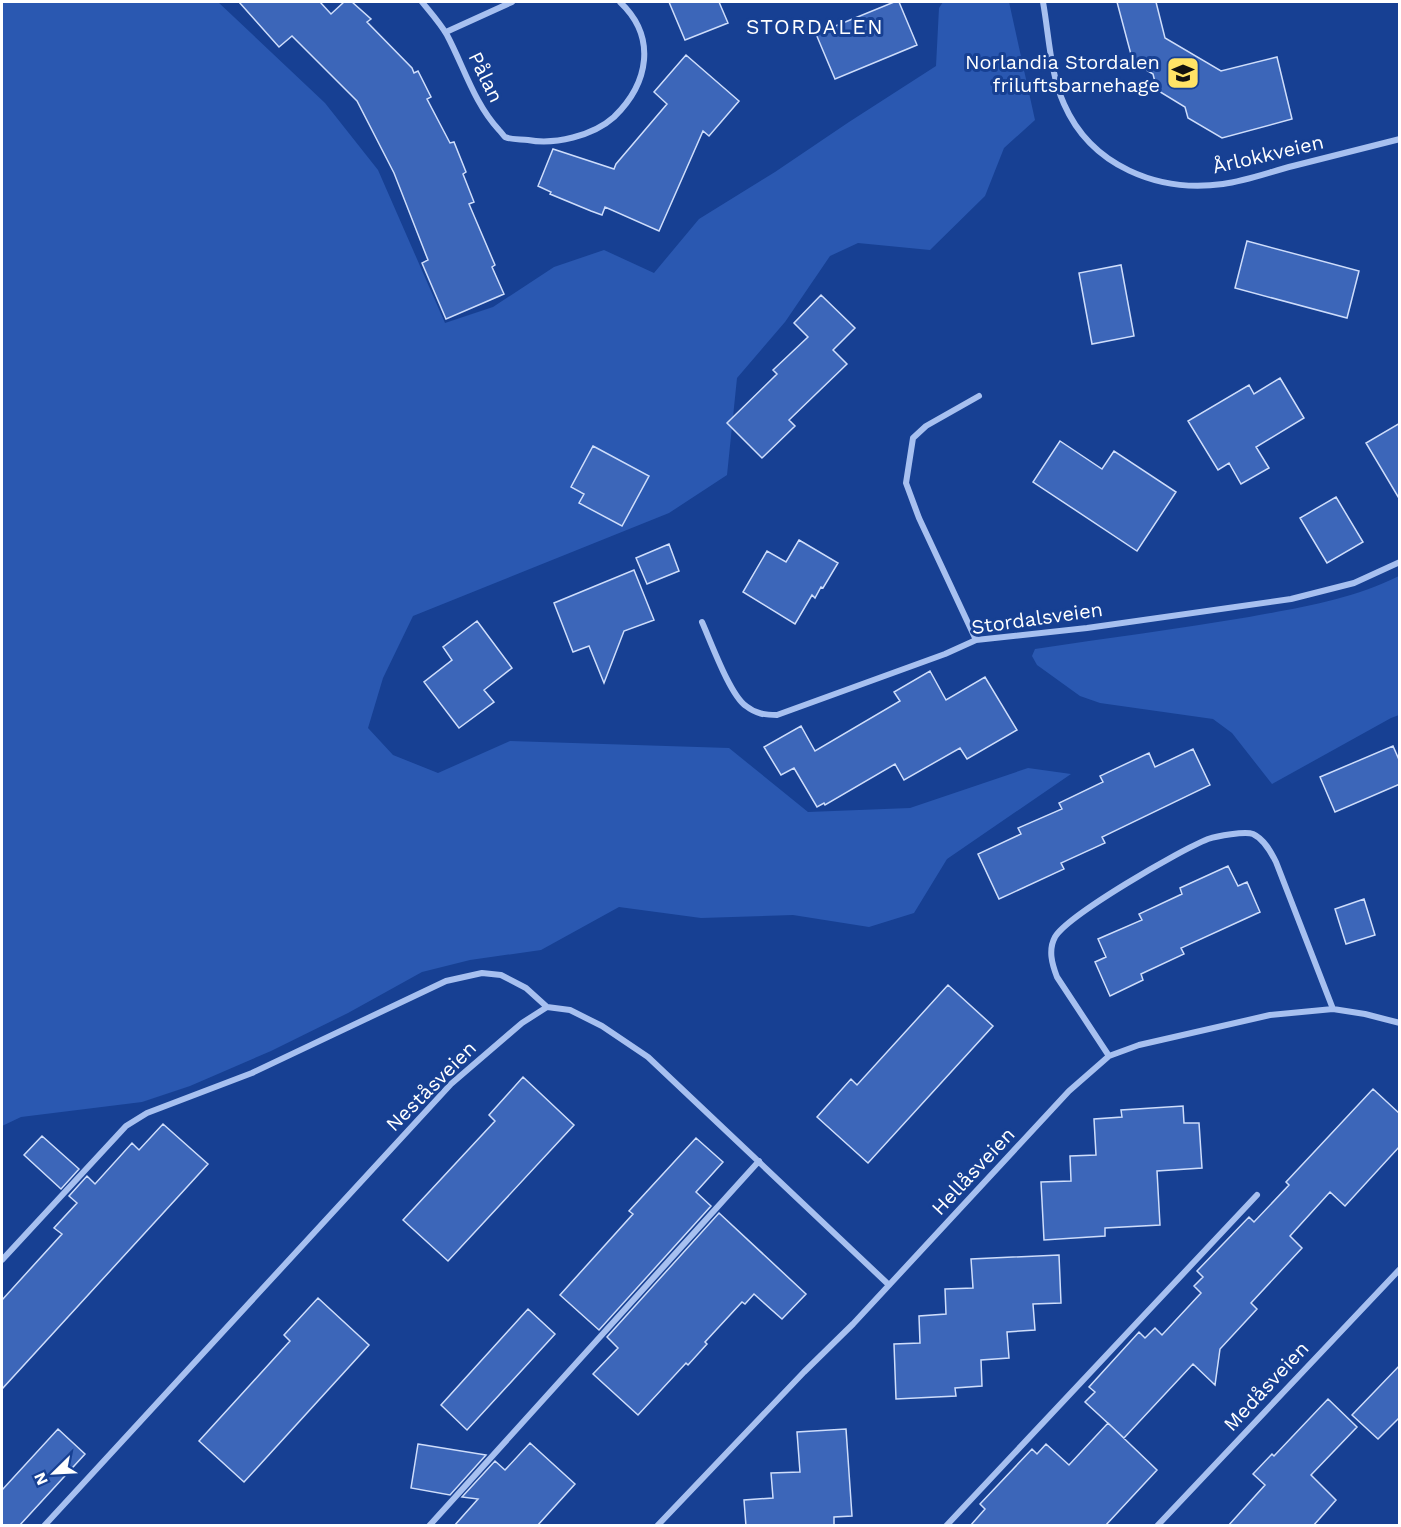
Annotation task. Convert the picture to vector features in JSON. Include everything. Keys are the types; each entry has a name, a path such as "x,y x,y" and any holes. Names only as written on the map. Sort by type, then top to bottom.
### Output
{"street":[{"name":"Pålan","path":"422,2 446,32 485,115 505,136 537,142 568,138 589,132 612,119 629,99 641,77 646,55 642,36 631,12 620,2"},
{"path":"446,32 512,2"},
{"name":"Årlokkveien","path":"1043,2 1056,80 1064,104 1093,147 1115,164 1140,177 1167,185 1224,184 1400,139"},
{"path":"976,640 919,518 906,483 913,438 926,426 979,396"},
{"name":"Stordalsveien","path":"702,622 726,677 744,705 760,714 777,716 945,654 976,640 1087,628 1291,599 1354,583 1400,562"},
{"path":"1109,1056 1057,977 1052,964 1051,950 1054,939 1060,930 1077,916 1185,849 1211,838 1240,833 1254,834 1268,846 1333,1009"},
{"path":"2,1260 126,1126 147,1113 252,1073 446,981 482,973 501,975 526,988 547,1007 570,1010 602,1026 648,1057 890,1285"},
{"name":"Neståsveien","path":"44,1526 451,1084 522,1023 547,1007"},
{"name":"Hellåsveien","path":"657,1526 890,1285 1069,1091 1109,1056 1139,1045 1270,1015 1333,1009 1400,1023"},
{"path":"429,1526 759,1161"},
{"path":"946,1526 1257,1195"},
{"name":"Medåsveien","path":"1157,1526 1400,1269"}],"shaded area":[{"path":"2,2 218,2 325,103 378,170 445,323 493,307 554,267 604,250 654,273 699,219 936,66 939,8 943,2 1009,2 1035,120 1004,148 985,196 930,250 858,243 830,256 785,322 737,378 727,475 669,513 413,616 383,678 368,728 393,755 438,773 510,741 729,748 808,812 910,808 1028,768 1071,774 947,859 914,913 869,927 793,915 701,918 619,907 541,950 470,960 422,972 348,1013 271,1051 190,1086 142,1102 21,1117 2,1126"},
{"path":"1399,576 1399,715 1272,784 1232,733 1213,719 1100,703 1080,696 1037,665 1032,656 1035,649 1249,617 1307,606 1344,597"}],"building":[{"path":"239,2 320,2 331,14 344,2 352,2 371,19 367,22 412,68 414,73 418,71 431,97 427,99 450,143 454,142 466,172 463,174 474,202 469,204 495,265 492,267 504,294 446,319 422,263 428,260 394,173 357,101 292,36 279,47"},
{"path":"669,2 719,2 728,23 685,40"},
{"path":"899,2 917,45 835,79 816,34"},
{"path":"1117,2 1156,2 1165,38 1221,71 1277,57 1292,119 1222,138 1188,118 1185,107 1157,90 1153,74 1133,62"},
{"path":"686,55 739,101 709,136 703,131 659,231 605,207 602,215 591,211 550,194 551,192 538,186 553,149 614,169 667,104 654,92"},
{"path":"1247,241 1359,271 1347,318 1235,288"},
{"path":"1121,265 1134,336 1092,344 1079,273"},
{"path":"821,295 855,328 833,350 847,364 789,420 795,426 762,458 727,423 777,374 773,370 808,337 794,323"},
{"path":"1280,378 1304,418 1256,447 1269,468 1241,484 1229,463 1218,470 1188,421 1249,385 1254,394"},
{"path":"1400,423 1400,500 1366,443"},
{"path":"1060,441 1102,469 1114,451 1176,492 1137,551 1033,482"},
{"path":"593,446 649,476 622,526 579,503 584,494 571,487"},
{"path":"1336,497 1363,542 1327,563 1300,518"},
{"path":"799,540 838,563 815,598 812,595 795,624 743,592 767,551 786,562"},
{"path":"669,544 679,571 647,584 636,558"},
{"path":"634,570 654,620 624,631 604,683 589,646 573,652 554,603"},
{"path":"477,621 512,668 484,690 494,702 459,728 424,682 452,660 443,647"},
{"path":"930,671 946,700 985,677 1017,730 967,759 960,748 904,780 895,764 825,805 824,803 817,807 794,768 781,775 764,747 801,726 815,751 900,701 894,692"},
{"path":"1393,746 1400,762 1400,784 1335,812 1320,777"},
{"path":"1193,749 1210,785 1102,837 1105,843 1061,863 1064,869 999,899 978,854 1021,834 1018,828 1062,809 1059,803 1103,782 1100,776 1149,753 1155,767"},
{"path":"1228,866 1238,886 1247,882 1260,912 1181,948 1184,954 1141,974 1143,980 1110,996 1095,962 1106,957 1098,939 1142,920 1139,914 1182,894 1180,888"},
{"path":"1364,899 1375,935 1346,944 1335,909"},
{"path":"948,985 993,1026 868,1163 817,1117 851,1079 857,1085"},
{"path":"523,1077 574,1125 448,1261 403,1220 495,1121 489,1115"},
{"path":"1373,1089 1400,1114 1400,1146 1345,1206 1330,1192 1290,1236 1302,1248 1251,1303 1257,1309 1220,1349 1215,1385 1193,1364 1124,1438 1085,1402 1095,1392 1089,1387 1139,1332 1145,1338 1155,1328 1162,1335 1201,1293 1194,1286 1203,1277 1197,1271 1249,1217 1254,1222 1289,1185 1286,1182"},
{"path":"1183,1106 1184,1123 1199,1123 1202,1168 1157,1171 1160,1225 1105,1228 1105,1236 1044,1240 1041,1182 1071,1181 1070,1156 1096,1155 1094,1119 1122,1117 1121,1110"},
{"path":"163,1124 208,1164 2,1389 2,1300 62,1234 54,1228 77,1203 69,1196 87,1176 95,1184 132,1143 139,1150"},
{"path":"42,1136 79,1169 61,1189 24,1155"},
{"path":"696,1138 723,1162 696,1192 711,1206 599,1330 560,1295 633,1214 629,1211"},
{"path":"719,1213 806,1294 782,1319 754,1294 745,1304 742,1302 705,1342 707,1344 688,1365 686,1363 638,1415 593,1374 618,1348 607,1337"},
{"path":"1059,1255 1061,1303 1033,1304 1035,1330 1007,1332 1009,1358 981,1360 982,1386 955,1388 956,1396 896,1399 894,1344 920,1343 919,1316 946,1314 945,1289 973,1288 971,1259"},
{"path":"318,1298 369,1345 244,1482 199,1441 290,1341 284,1335"},
{"path":"528,1309 555,1334 467,1430 441,1405"},
{"path":"1400,1365 1400,1417 1378,1439 1352,1415"},
{"path":"1328,1399 1357,1427 1311,1475 1336,1500 1313,1526 1228,1526 1265,1485 1253,1474 1272,1454 1274,1456"},
{"path":"1108,1423 1157,1470 1105,1526 970,1526 985,1509 980,1504 1032,1449 1037,1454 1046,1444 1069,1465"},
{"path":"58,1429 85,1454 19,1526 2,1526 2,1490"},
{"path":"846,1429 852,1516 834,1517 834,1526 746,1526 744,1500 773,1498 771,1473 800,1472 797,1432"},
{"path":"530,1443 575,1484 537,1526 454,1526 478,1499 462,1497 495,1461 505,1470"},
{"path":"418,1444 486,1455 450,1495 411,1488"}],"place":[{"name":"Norlandia Stordalen friluftsbarnehage","path":"1183,73"}],"district":[{"name":"STORDALEN","path":"815,26"}]}
